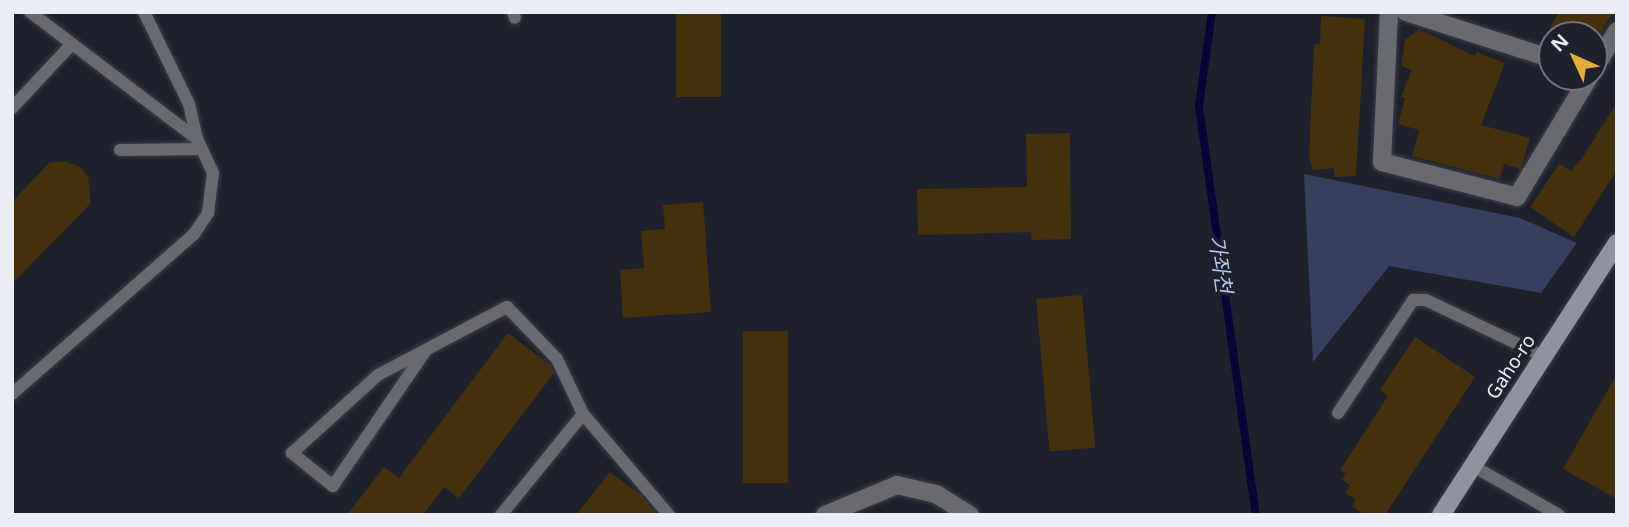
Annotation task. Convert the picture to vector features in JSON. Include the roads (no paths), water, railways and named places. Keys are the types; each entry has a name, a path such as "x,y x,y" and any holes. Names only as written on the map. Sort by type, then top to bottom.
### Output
{"street":[{"path":"1389,12 1382,162 1517,197 1581,91"},
{"path":"1406,12 1538,54"},
{"name":"Gaho-ro","path":"1441,515 1617,243"},
{"path":"825,515 897,485 936,494 970,515"}],"lane":[{"path":"30,12 70,46 199,144"},
{"path":"12,394 194,234 208,213 213,173 199,144 189,104 145,12"},
{"path":"12,108 70,46"},
{"path":"120,150 199,144"},
{"path":"1338,413 1413,300 1426,300 1543,356"},
{"path":"426,350 333,486 292,453 378,375 507,307 557,359 583,414 669,515"},
{"path":"501,515 583,414"},
{"path":"1473,466 1559,515"}],"waterway":[{"name":"가좌천","path":"1212,12 1199,106 1256,515"}]}
